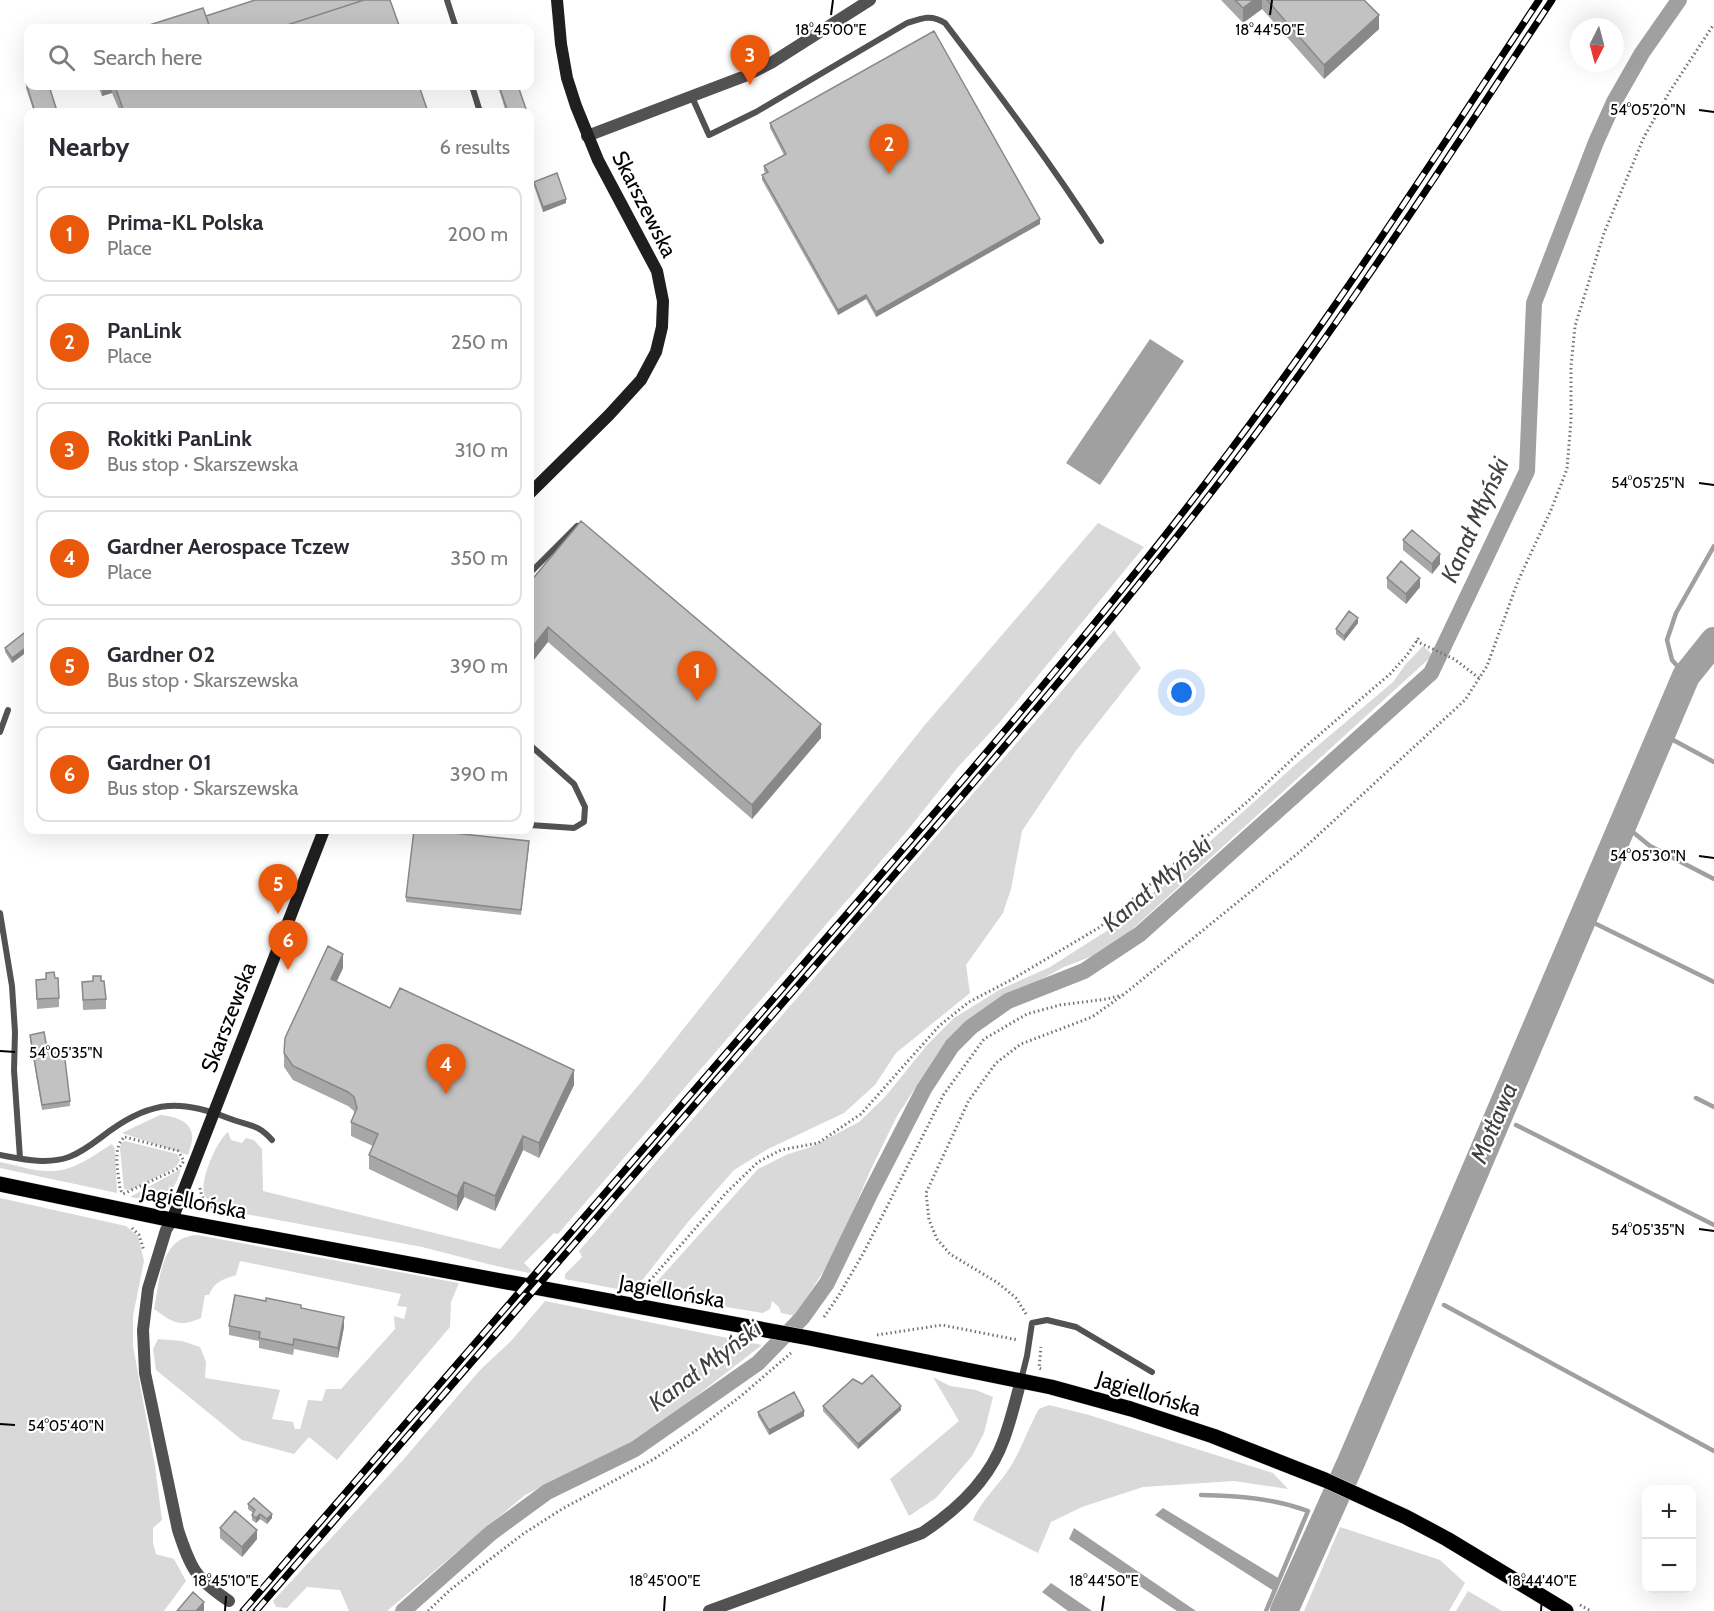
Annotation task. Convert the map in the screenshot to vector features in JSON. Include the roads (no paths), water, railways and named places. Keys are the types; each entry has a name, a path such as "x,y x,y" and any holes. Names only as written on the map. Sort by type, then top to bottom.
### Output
{"main road":[{"name":"Jagiellońska","path":"0,1184 171,1220 808,1338 1021,1380 1131,1409 1213,1436 1324,1480 1406,1517 1566,1611"}],"street":[{"name":"Skarszewska","path":"534,489 609,415 640,380 656,351 662,327 663,301 657,271 587,136 567,78 557,0"},
{"name":"Skarszewska","path":"587,136 745,76 771,63 870,0"},
{"name":"Skarszewska","path":"171,1220 322,834"},
{"path":"171,1220 148,1289 143,1330 145,1373 178,1530 186,1554 201,1580 210,1589 229,1601"},
{"path":"709,1611 922,1533 945,1518 969,1495 989,1470 1004,1440 1021,1380"}],"lane":[{"path":"447,0 455,24"},
{"path":"692,96 709,135 756,112 907,23 924,17 937,18 945,23 993,86 1074,199 1101,241"},
{"path":"473,90 479,108"},
{"path":"534,569 577,526"},
{"path":"0,732 8,710"},
{"path":"534,749 574,784 585,807 584,822 574,828 534,825"},
{"path":"0,913 12,986 15,1032 14,1070 20,1158"},
{"path":"0,1155 50,1160 67,1158 85,1150 129,1118 156,1106 181,1104 214,1112 262,1129 272,1140"},
{"path":"1021,1380 1032,1323 1047,1320 1076,1327 1152,1372"}],"waterway":[{"name":"Kanał Młyński","path":"403,1611 491,1533 547,1492 635,1449 758,1363 802,1318 827,1283 924,1089 952,1046 971,1027 1008,1001 1084,971 1140,934 1431,673 1527,471 1534,303 1596,142 1614,102 1642,53 1679,0"},
{"path":"1686,676 1672,660 1667,640 1676,613 1714,546"},
{"name":"Motława","path":"1284,1611 1352,1460 1686,676 1714,641"},
{"path":"1662,734 1714,762"},
{"path":"1623,824 1650,846 1714,879"},
{"path":"1584,918 1714,982"},
{"path":"1696,1098 1714,1107"},
{"path":"1516,1125 1714,1225"},
{"path":"1444,1305 1714,1451"},
{"path":"1201,1495 1255,1498 1308,1511 1266,1611"}],"railway":[{"path":"243,1611 949,796 1127,584 1229,452 1310,341 1539,0"},
{"path":"256,1611 962,796 1128,598 1234,463 1317,350 1552,0"}],"place":[{"name":"Rokitki PanLink","path":"750,85"},
{"name":"PanLink","path":"889,174"},
{"name":"Prima-KL Polska","path":"697,701"},
{"name":"Gardner 02","path":"278,914"},
{"name":"Gardner 01","path":"288,970"},
{"name":"Gardner Aerospace Tczew","path":"446,1094"}]}
